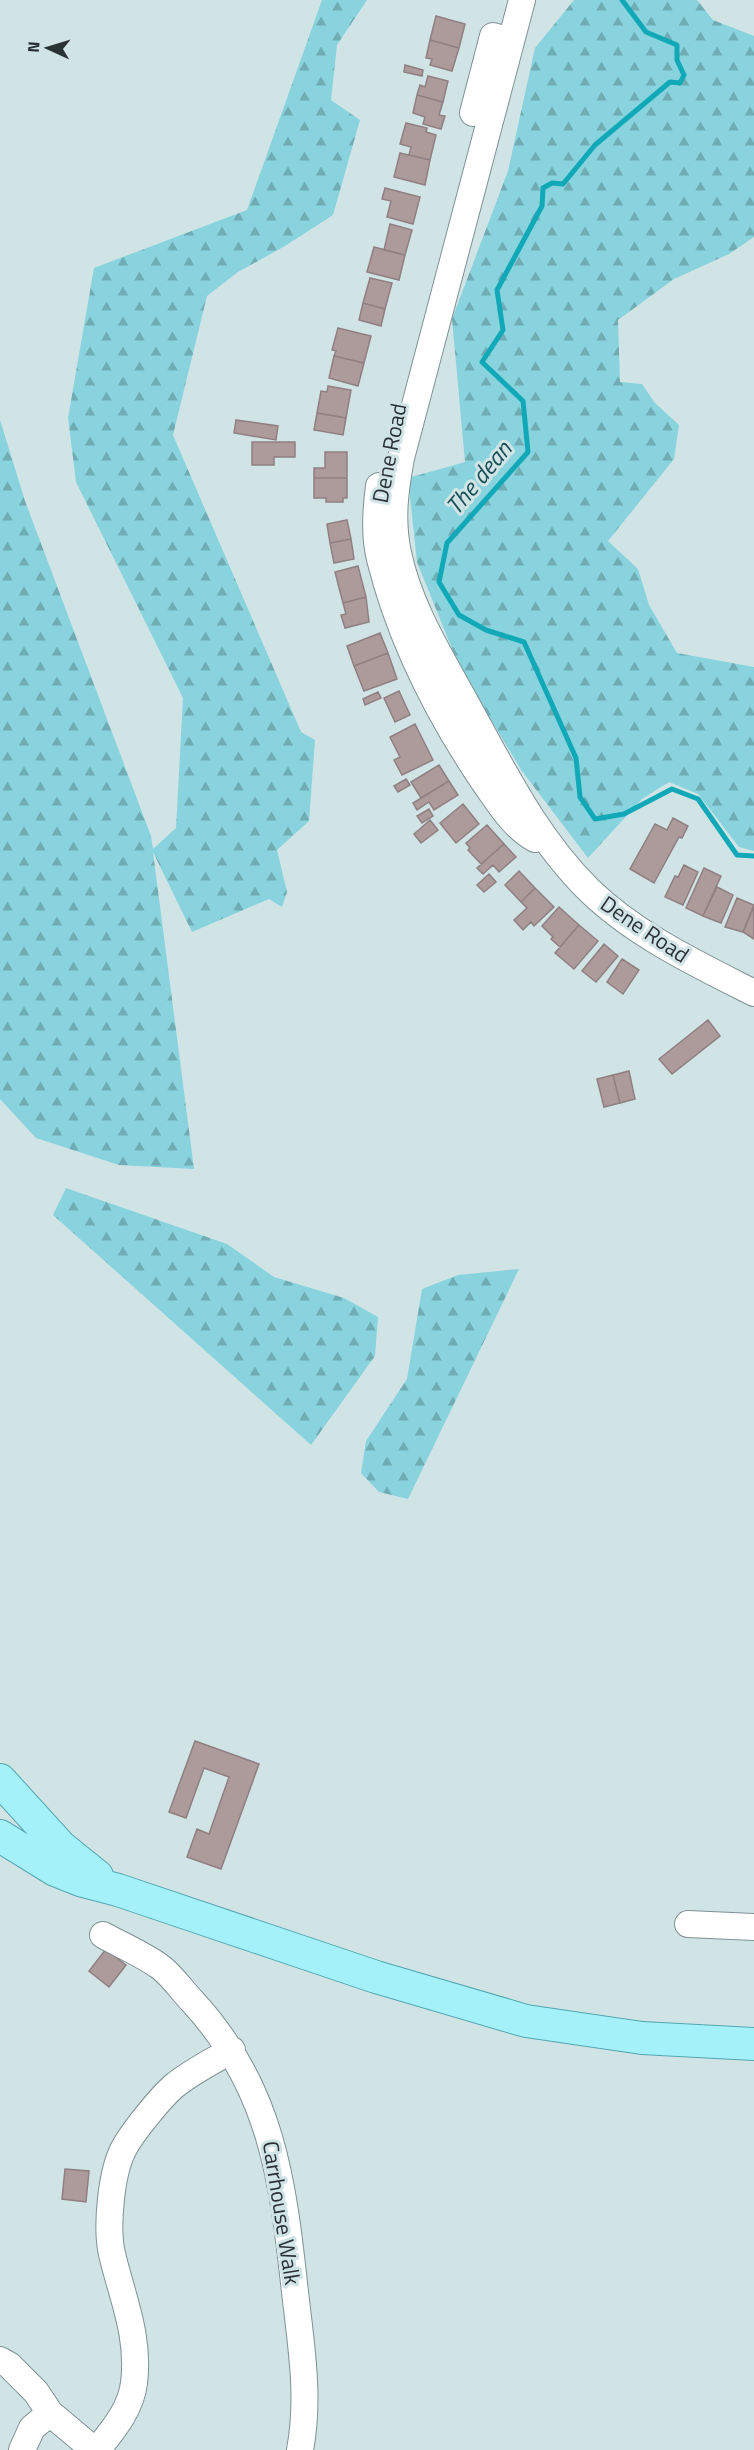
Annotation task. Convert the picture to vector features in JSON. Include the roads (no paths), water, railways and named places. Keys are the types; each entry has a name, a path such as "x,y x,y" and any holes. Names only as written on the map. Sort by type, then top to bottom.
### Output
{"main road":[{"path":"0,1780 62,1847 87,1870 118,1890"},
{"path":"0,1836 55,1870 80,1880 118,1890 376,1977 526,2021 642,2038 754,2044"}],"street":[{"name":"Dene Road","path":"522,0 401,458 394,512 398,553 425,627 515,792 549,846 590,891 627,921 671,950 754,993"},
{"path":"688,1924 754,1927"},
{"name":"Carrhouse Walk","path":"103,1935 160,1966 206,2016 232,2050 266,2121 289,2235 305,2367 304,2428 300,2450"},
{"path":"0,2360 9,2365 36,2392 50,2413 96,2450 124,2415 134,2384 135,2350 128,2307 111,2252 109,2223 113,2187 123,2151 144,2120 174,2086 232,2050"},
{"path":"22,2450 32,2428 50,2413"}],"waterway":[{"name":"The dean","path":"622,0 646,32 677,45 677,60 684,75 680,83 670,82 595,145 563,184 552,183 543,188 542,206 497,290 503,330 482,362 523,401 528,452 447,543 439,582 459,615 486,630 524,642 576,758 580,797 595,819 624,814 672,789 698,799 737,855 754,856"}]}
